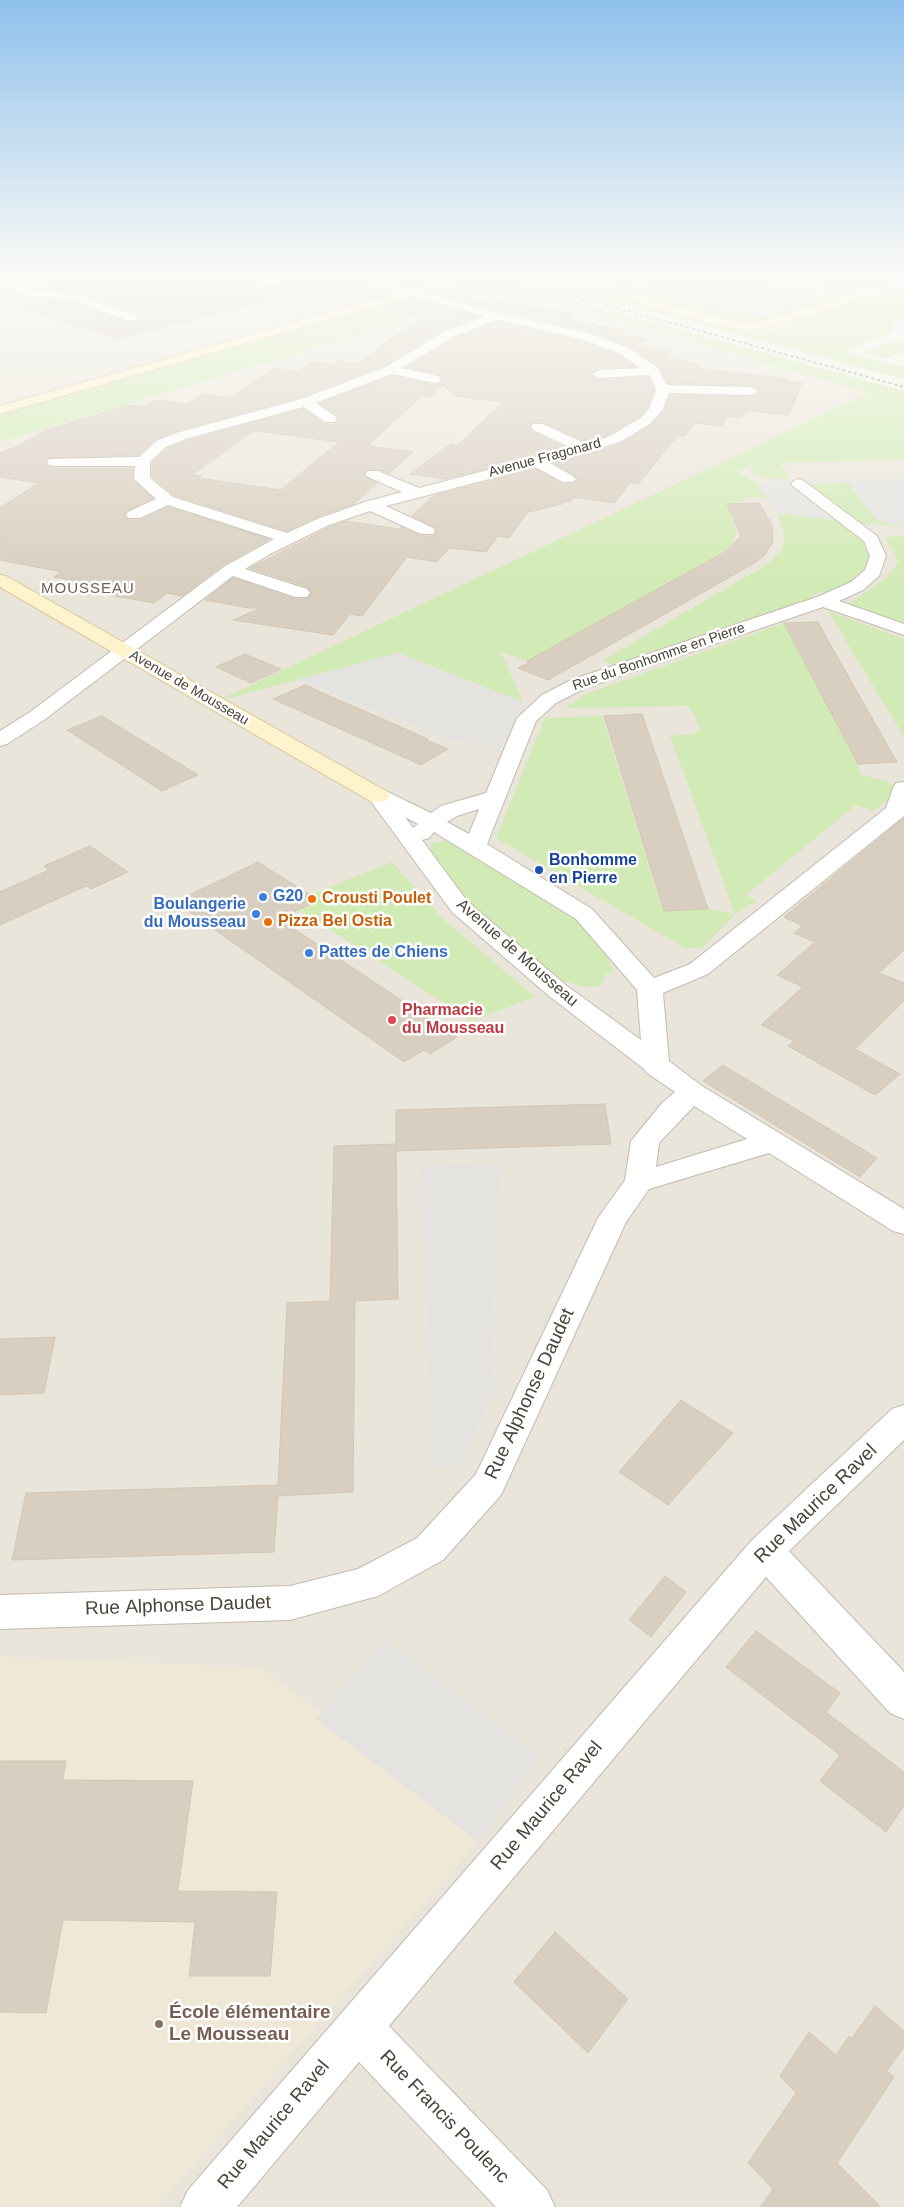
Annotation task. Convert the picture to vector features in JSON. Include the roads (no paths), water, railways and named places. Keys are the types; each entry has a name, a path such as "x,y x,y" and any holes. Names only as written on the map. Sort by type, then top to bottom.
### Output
{"main road":[{"path":"0,401 81,379"},
{"path":"0,410 106,379"},
{"name":"Avenue de Mousseau","path":"0,580 378,796"}],"street":[{"path":"54,462 143,461 161,444 217,425 306,402 369,379"},
{"path":"657,379 663,389 751,391"},
{"path":"321,383 344,389"},
{"name":"Avenue Fragonard","path":"0,740 37,716 231,570 288,538 370,505 586,449 621,436 645,421 655,411 663,389"},
{"path":"306,402 330,419"},
{"path":"195,416 217,425"},
{"path":"538,427 586,449"},
{"path":"143,461 142,479 167,500 288,538"},
{"path":"536,461 568,480"},
{"path":"373,474 415,492"},
{"name":"Rue du Bonhomme en Pierre","path":"475,846 527,718 549,699 578,684 656,656 823,601 857,586 873,572 878,556 871,539 799,484"},
{"path":"134,515 167,500"},
{"path":"370,505 427,531"},
{"path":"231,570 301,593"},
{"path":"823,601 904,630"},
{"path":"656,1067 650,989 699,969 896,811 904,788"},
{"name":"Avenue de Mousseau","path":"378,796 432,822 475,846 584,914 650,989"},
{"name":"Avenue de Mousseau","path":"378,796 460,907 558,991 656,1067 692,1092 904,1223"},
{"path":"412,843 432,822 449,811 495,797"},
{"name":"Rue Alphonse Daudet","path":"0,1612 290,1603 364,1584 430,1548 489,1484 613,1218 639,1182 645,1141 672,1110 692,1092"},
{"path":"639,1182 690,1168 737,1151 773,1142"},
{"name":"Rue Maurice Ravel","path":"205,2207 765,1551 904,1419"},
{"path":"765,1551 904,1700"},
{"name":"Rue Francis Poulenc","path":"358,2027 530,2207"}],"railway":[{"path":"875,379 904,387"}],"place":[{"name":"Bonhomme en Pierre","path":"539,870"},
{"name":"G20","path":"263,897"},
{"name":"Crousti Poulet","path":"312,899"},
{"name":"Boulangerie du Mousseau","path":"256,914"},
{"name":"Pizza Bel Ostia","path":"268,922"},
{"name":"Pattes de Chiens","path":"309,953"},
{"name":"Pharmacie du Mousseau","path":"392,1020"},
{"name":"École élémentaire Le Mousseau","path":"159,2024"}],"district":[{"name":"MOUSSEAU","path":"88,589"}]}
